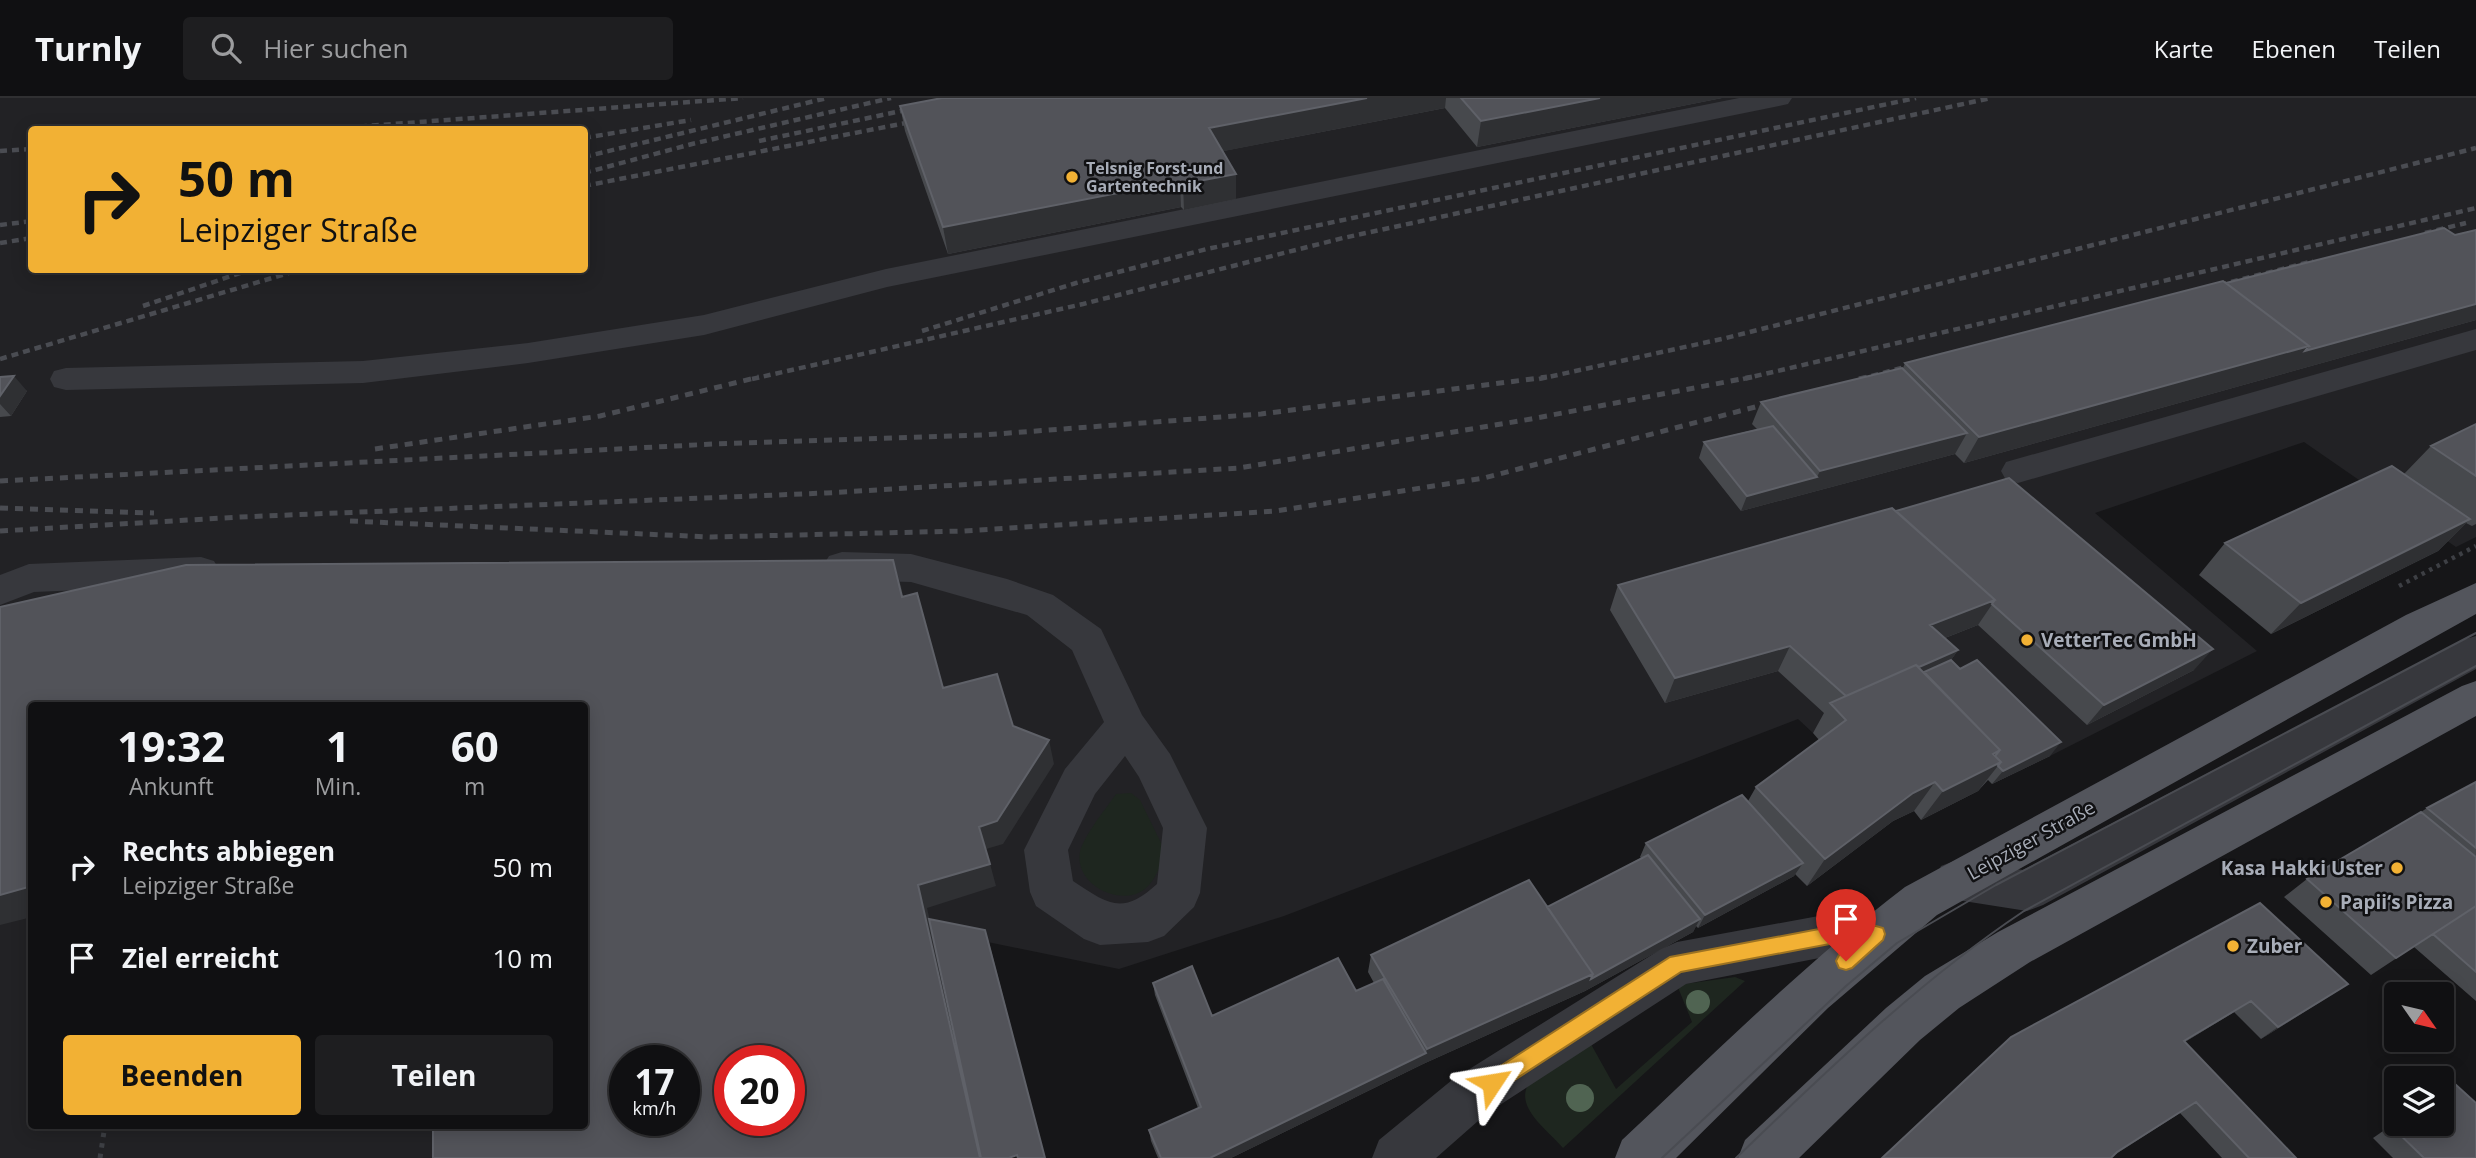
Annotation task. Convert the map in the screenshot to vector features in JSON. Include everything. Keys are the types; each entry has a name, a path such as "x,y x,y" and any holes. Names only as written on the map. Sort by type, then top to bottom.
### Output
{"main road":[{"name":"Leipziger Straße","path":"1640,1158 1876,934 1921,901 2476,597"},
{"path":"1763,1158 1903,1024 1942,992 2014,947 2476,697"}],"lane":[{"path":"66,379 363,372 528,353 705,325 886,278 1779,98"},
{"path":"2018,471 2476,339"},
{"path":"806,564 911,568 1007,593 1040,606 1087,640 1126,725"},
{"path":"0,591 29,578 229,569"},
{"path":"1957,880 2027,891 2476,651"},
{"path":"2014,947 2027,891"},
{"path":"1396,1158 1469,1097 1677,964 1835,934 1876,934"}],"path":[{"path":"100,1158 104,1129"}],"shaded area":[{"path":"0,98 2476,98 2476,537 2456,547 2304,442 2095,513 2257,651 2050,756 1967,675 1813,733 1798,719 1284,916 1119,969 934,931 984,1158 0,1158"},
{"path":"1131,793 1140,800 1165,851 1158,872 1149,885 1134,894 1122,896 1099,889 1090,881 1083,872 1081,848 1116,794"},
{"path":"1735,977 1745,981 1563,1148 1535,1119 1526,1102 1528,1085 1587,1037 1616,1089 1692,1022 1677,985"}],"building":[{"path":"942,98 1367,98 1209,128 1236,174 1183,184 1180,181 943,227 900,106"},
{"path":"1461,98 1600,98 1481,121"},
{"path":"2444,228 2455,235 2476,230 2476,304 2305,351 2309,346 2226,283"},
{"path":"2223,281 2309,346 1979,437 1905,363"},
{"path":"1902,368 1967,433 1820,471 1761,402"},
{"path":"14,376 0,396 0,377"},
{"path":"2476,424 2476,476 2431,446"},
{"path":"1773,426 1817,477 1747,496 1704,442"},
{"path":"2392,466 2470,519 2301,603 2225,543"},
{"path":"2009,478 2213,649 2104,705 1992,604 1995,600 1896,511"},
{"path":"1892,508 1995,600 1930,625 1958,650 1846,696 1790,646 1675,678 1618,585"},
{"path":"893,560 902,597 917,593 943,688 997,674 1013,726 1049,740 997,821 979,827 990,864 918,885 980,1158 433,1158 433,1129 588,1129 588,702 28,702 28,887 0,895 0,607 186,565"},
{"path":"1951,660 1960,669 1977,660 2061,742 2003,771 1998,766 2001,762 1995,756 2000,750 1924,672"},
{"path":"1916,665 2000,750 1993,754 2001,762 1943,791 1935,782 1913,793 1825,859 1756,787 1846,720 1830,703"},
{"path":"2476,782 2476,848 2427,808"},
{"path":"1742,795 1803,863 1705,915 1646,843"},
{"path":"2421,812 2476,857 2476,906 2396,958 2307,879"},
{"path":"1648,855 1700,919 1591,979 1593,974 1547,907"},
{"path":"1529,880 1593,974 1427,1049 1371,955"},
{"path":"2260,903 2348,984 2278,1027 2251,1001 2184,1041 2296,1158 2249,1158 2196,1102 2111,1158 1882,1158 2011,1037"},
{"path":"2476,906 2476,972 2433,934"},
{"path":"929,919 985,930 1045,1158 1018,1158 1017,1155 1009,1158 981,1158"},
{"path":"1338,958 1356,991 1383,979 1426,1053 1210,1158 1161,1158 1149,1130 1201,1107 1153,983 1192,966 1212,1016"},
{"path":"2454,1085 2476,1103 2476,1158 2424,1158 2401,1136 2454,1136"}],"tram line":[{"path":"1662,1158 1846,986 1897,943 1996,885 2476,633"},
{"path":"1736,1158 1911,997 1985,938 2024,911 2476,666"}],"railway":[{"path":"366,126 743,98"},
{"path":"588,156 827,98"},
{"path":"588,172 692,144 891,98"},
{"path":"922,331 1076,283 1207,249 1916,98"},
{"path":"752,379 1083,304 1343,238 1991,98"},
{"path":"759,141 920,107"},
{"path":"588,137 691,120"},
{"path":"588,185 921,120"},
{"path":"1539,379 1726,338 2476,148"},
{"path":"0,151 28,149"},
{"path":"1750,377 2476,208"},
{"path":"0,225 28,222"},
{"path":"2425,233 2466,223"},
{"path":"0,243 28,239"},
{"path":"2208,288 2313,261"},
{"path":"143,306 240,273"},
{"path":"0,359 289,273"},
{"path":"1860,379 1920,363"},
{"path":"375,449 600,416 759,377"},
{"path":"0,481 714,444 983,435 1261,414 1547,377"},
{"path":"0,531 240,517 826,493 1239,468 1531,419 1750,377"},
{"path":"1743,379 1750,377"},
{"path":"1859,379 1867,377"},
{"path":"350,521 711,537 963,531 1276,511 1484,478 1778,401"},
{"path":"0,508 154,513"}],"place":[{"name":"Telsnig Forst-und Gartentechnik","path":"1072,177"},
{"name":"VetterTec GmbH","path":"2027,640"},
{"name":"Kasa Hakki Uster","path":"2397,868"},
{"name":"Papii‘s Pizza","path":"2326,902"},
{"name":"Zuber","path":"2233,946"}],"route":[{"path":"1492,1083 1677,964 1835,934 1876,934 1846,961"}]}
